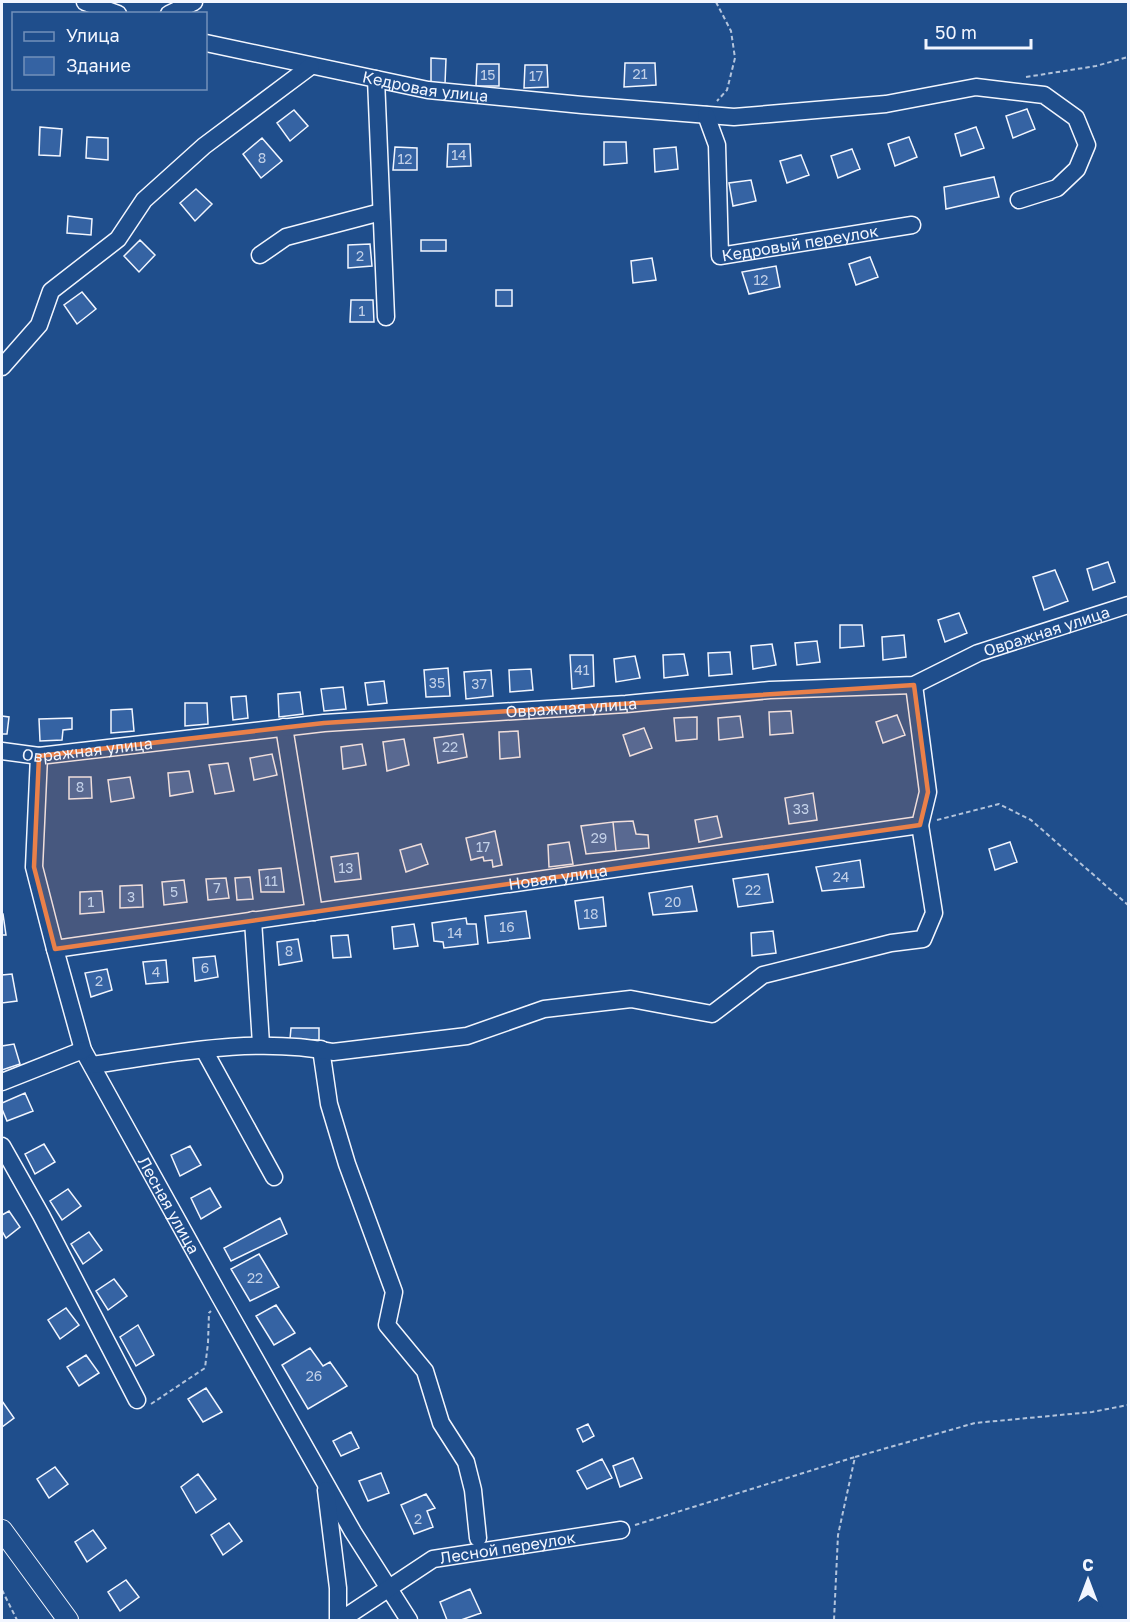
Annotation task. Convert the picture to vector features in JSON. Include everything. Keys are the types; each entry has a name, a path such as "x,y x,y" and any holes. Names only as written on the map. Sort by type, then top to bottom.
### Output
{"main road":[{"path":"2,1530 68,1620"}],"street":[{"path":"85,2 112,12"},
{"path":"173,12 194,2"},
{"name":"Кедровая улица","path":"207,43 428,90 734,117 886,104 976,87 1044,95 1076,118 1087,145 1077,169 1057,188 1019,200"},
{"path":"2,367 39,325 51,291 118,239 144,200 204,146 311,66"},
{"path":"376,79 386,317"},
{"name":"Кедровый переулок","path":"706,115 717,145 720,256 912,225"},
{"path":"260,255 286,237 381,212"},
{"name":"Овражная улица","path":"2,752 39,756 324,723 626,704 770,690 914,684 978,653 1128,605"},
{"path":"2,1082 87,1058 261,1044 333,1052 467,1036 544,1009 631,999 712,1014 763,975 891,943 924,939 934,913 920,825 928,792 914,684"},
{"path":"284,727 314,912"},
{"name":"Лесная улица","path":"39,756 34,867 87,1058 353,1532 409,1620"},
{"name":"Новая улица","path":"55,949 920,825"},
{"path":"254,920 261,1044"},
{"path":"321,1049 329,1104 347,1164 394,1292 387,1325 425,1371 441,1423 466,1462 473,1490 478,1538"},
{"path":"204,1050 274,1177"},
{"path":"2,1146 41,1215 136,1400"},
{"path":"324,1481 340,1620"},
{"name":"Лесной переулок","path":"340,1620 433,1559 621,1530"}],"path":[{"path":"706,115 727,90 735,58 731,31 716,2"},
{"path":"1017,79 1096,66 1128,57"},
{"path":"920,825 999,804 1031,820 1128,905"},
{"path":"136,1400 151,1405 205,1368 209,1313 220,1297"},
{"path":"621,1530 855,1457 975,1423 1092,1412 1128,1405"},
{"path":"834,1620 838,1535 855,1457"},
{"path":"2,1590 16,1620"}],"highlighted area":[{"path":"914,685 928,792 920,825 55,949 34,867 39,756 324,723"}],"building":[{"path":"431,58 446,59 445,84 431,83"},
{"path":"625,63 655,63 656,85 624,87"},
{"path":"477,64 499,64 499,86 476,86"},
{"path":"525,65 547,65 548,87 524,88"},
{"path":"1027,109 1035,129 1013,138 1006,116"},
{"path":"294,110 308,126 290,141 277,123"},
{"path":"40,127 62,129 60,156 39,155"},
{"path":"976,127 984,148 961,156 955,134"},
{"path":"87,137 108,138 108,160 86,158"},
{"path":"909,137 917,157 895,166 888,144"},
{"path":"262,138 282,161 261,178 243,154"},
{"path":"604,142 626,142 627,163 604,165"},
{"path":"448,144 470,144 471,166 447,167"},
{"path":"395,147 417,148 417,170 393,170"},
{"path":"676,147 678,169 655,172 654,149"},
{"path":"852,149 860,169 838,178 831,156"},
{"path":"801,155 809,175 787,183 780,161"},
{"path":"994,177 999,197 946,209 944,187"},
{"path":"751,180 756,201 733,206 729,183"},
{"path":"196,189 212,204 195,221 180,203"},
{"path":"68,216 92,219 91,235 67,233"},
{"path":"140,240 155,255 139,272 124,256"},
{"path":"421,240 446,240 446,251 421,251"},
{"path":"370,244 372,266 348,268 348,245"},
{"path":"870,257 878,277 856,285 849,264"},
{"path":"652,258 656,280 633,283 631,261"},
{"path":"776,266 780,287 749,294 742,272"},
{"path":"496,290 512,290 512,306 496,306"},
{"path":"82,292 96,309 77,324 64,305"},
{"path":"351,300 373,300 374,322 350,322"},
{"path":"1108,562 1115,582 1093,590 1087,569"},
{"path":"1055,570 1068,601 1044,610 1033,577"},
{"path":"959,613 967,633 945,642 938,620"},
{"path":"840,625 862,625 864,646 840,648"},
{"path":"904,635 906,657 883,660 882,637"},
{"path":"817,641 820,662 797,665 795,643"},
{"path":"772,644 776,665 753,669 751,646"},
{"path":"730,652 732,674 709,676 708,653"},
{"path":"684,654 688,675 664,678 663,655"},
{"path":"570,655 593,655 594,686 572,689"},
{"path":"635,656 640,678 616,682 614,659"},
{"path":"448,668 450,696 426,697 424,670"},
{"path":"531,669 533,690 510,692 509,670"},
{"path":"491,670 493,696 466,699 464,672"},
{"path":"384,681 387,703 368,705 365,683"},
{"path":"343,687 346,709 324,711 321,689"},
{"path":"300,692 303,714 279,717 278,694"},
{"path":"246,696 248,718 233,720 231,697"},
{"path":"185,703 207,703 208,724 185,726"},
{"path":"132,709 134,731 111,733 111,710"},
{"path":"791,711 793,733 770,735 769,712"},
{"path":"897,715 905,735 883,743 876,722"},
{"path":"2,716 9,717 7,734 2,734"},
{"path":"740,716 743,737 719,740 718,718"},
{"path":"697,717 697,739 676,741 674,718"},
{"path":"72,718 72,729 63,730 62,740 40,741 39,719"},
{"path":"644,728 652,748 630,756 623,735"},
{"path":"518,731 520,757 500,759 499,732"},
{"path":"463,734 467,757 438,763 434,738"},
{"path":"404,739 409,765 387,771 383,742"},
{"path":"362,744 366,765 343,769 341,747"},
{"path":"272,754 277,775 254,780 250,758"},
{"path":"228,763 234,791 215,794 209,765"},
{"path":"189,771 193,792 170,796 168,773"},
{"path":"69,777 91,777 92,798 69,799"},
{"path":"130,777 134,798 111,802 108,780"},
{"path":"813,793 817,820 789,824 785,798"},
{"path":"717,816 722,837 699,842 695,820"},
{"path":"633,821 636,834 648,835 649,848 616,851 613,822"},
{"path":"613,822 616,851 586,854 581,826"},
{"path":"495,831 502,865 493,867 492,860 484,861 483,857 471,860 466,838"},
{"path":"569,842 573,864 549,867 548,845"},
{"path":"1010,842 1017,862 995,870 989,849"},
{"path":"421,844 428,864 406,872 400,850"},
{"path":"358,853 361,879 335,882 331,857"},
{"path":"860,860 864,887 822,891 816,867"},
{"path":"281,868 284,892 261,892 259,870"},
{"path":"768,874 773,902 738,907 733,879"},
{"path":"250,877 253,899 237,900 235,878"},
{"path":"226,878 229,898 208,900 206,879"},
{"path":"184,880 187,902 164,905 162,882"},
{"path":"142,885 143,907 120,908 120,886"},
{"path":"692,886 697,911 653,915 649,893"},
{"path":"102,891 104,912 80,914 80,892"},
{"path":"603,897 606,926 579,929 575,901"},
{"path":"526,911 530,938 488,943 485,916"},
{"path":"3,914 6,935 2,935"},
{"path":"466,918 467,924 476,924 478,944 444,948 443,942 434,941 432,923"},
{"path":"414,924 418,946 394,949 392,927"},
{"path":"773,931 776,953 752,956 751,933"},
{"path":"348,935 351,957 333,958 331,936"},
{"path":"298,939 302,961 279,965 277,942"},
{"path":"215,956 218,977 195,981 193,958"},
{"path":"166,960 168,982 146,984 143,962"},
{"path":"107,969 112,990 91,997 85,973"},
{"path":"12,974 17,1001 2,1003 2,975"},
{"path":"291,1028 319,1028 319,1040 290,1039"},
{"path":"14,1044 20,1064 2,1070 2,1046"},
{"path":"25,1093 33,1111 7,1121 2,1103"},
{"path":"44,1144 55,1162 35,1174 25,1154"},
{"path":"190,1146 201,1165 180,1176 171,1155"},
{"path":"210,1188 221,1207 201,1219 191,1198"},
{"path":"68,1189 81,1206 62,1220 50,1201"},
{"path":"9,1211 20,1227 6,1238 2,1231 2,1215"},
{"path":"280,1218 287,1234 231,1261 224,1248"},
{"path":"89,1232 102,1250 83,1264 71,1244"},
{"path":"259,1254 279,1287 250,1301 231,1269"},
{"path":"114,1279 127,1296 108,1310 96,1291"},
{"path":"276,1305 295,1333 274,1345 256,1316"},
{"path":"66,1308 79,1325 60,1339 48,1320"},
{"path":"138,1325 154,1355 136,1366 120,1337"},
{"path":"310,1348 323,1366 330,1362 347,1386 308,1409 282,1365"},
{"path":"86,1355 99,1373 79,1386 67,1367"},
{"path":"206,1388 222,1412 203,1422 188,1399"},
{"path":"2,1401 14,1418 2,1427"},
{"path":"588,1424 594,1436 583,1442 577,1429"},
{"path":"351,1432 359,1448 341,1456 333,1441"},
{"path":"633,1458 642,1478 620,1487 613,1466"},
{"path":"602,1459 612,1478 587,1489 577,1471"},
{"path":"55,1467 68,1484 49,1498 37,1479"},
{"path":"381,1473 389,1493 368,1501 359,1481"},
{"path":"198,1474 216,1499 196,1513 181,1487"},
{"path":"426,1494 435,1508 427,1511 433,1527 414,1534 401,1505"},
{"path":"229,1523 242,1541 223,1555 211,1535"},
{"path":"93,1530 106,1548 87,1562 75,1542"},
{"path":"126,1580 139,1597 120,1611 108,1592"},
{"path":"470,1589 481,1613 461,1620 447,1620 440,1602"}]}
